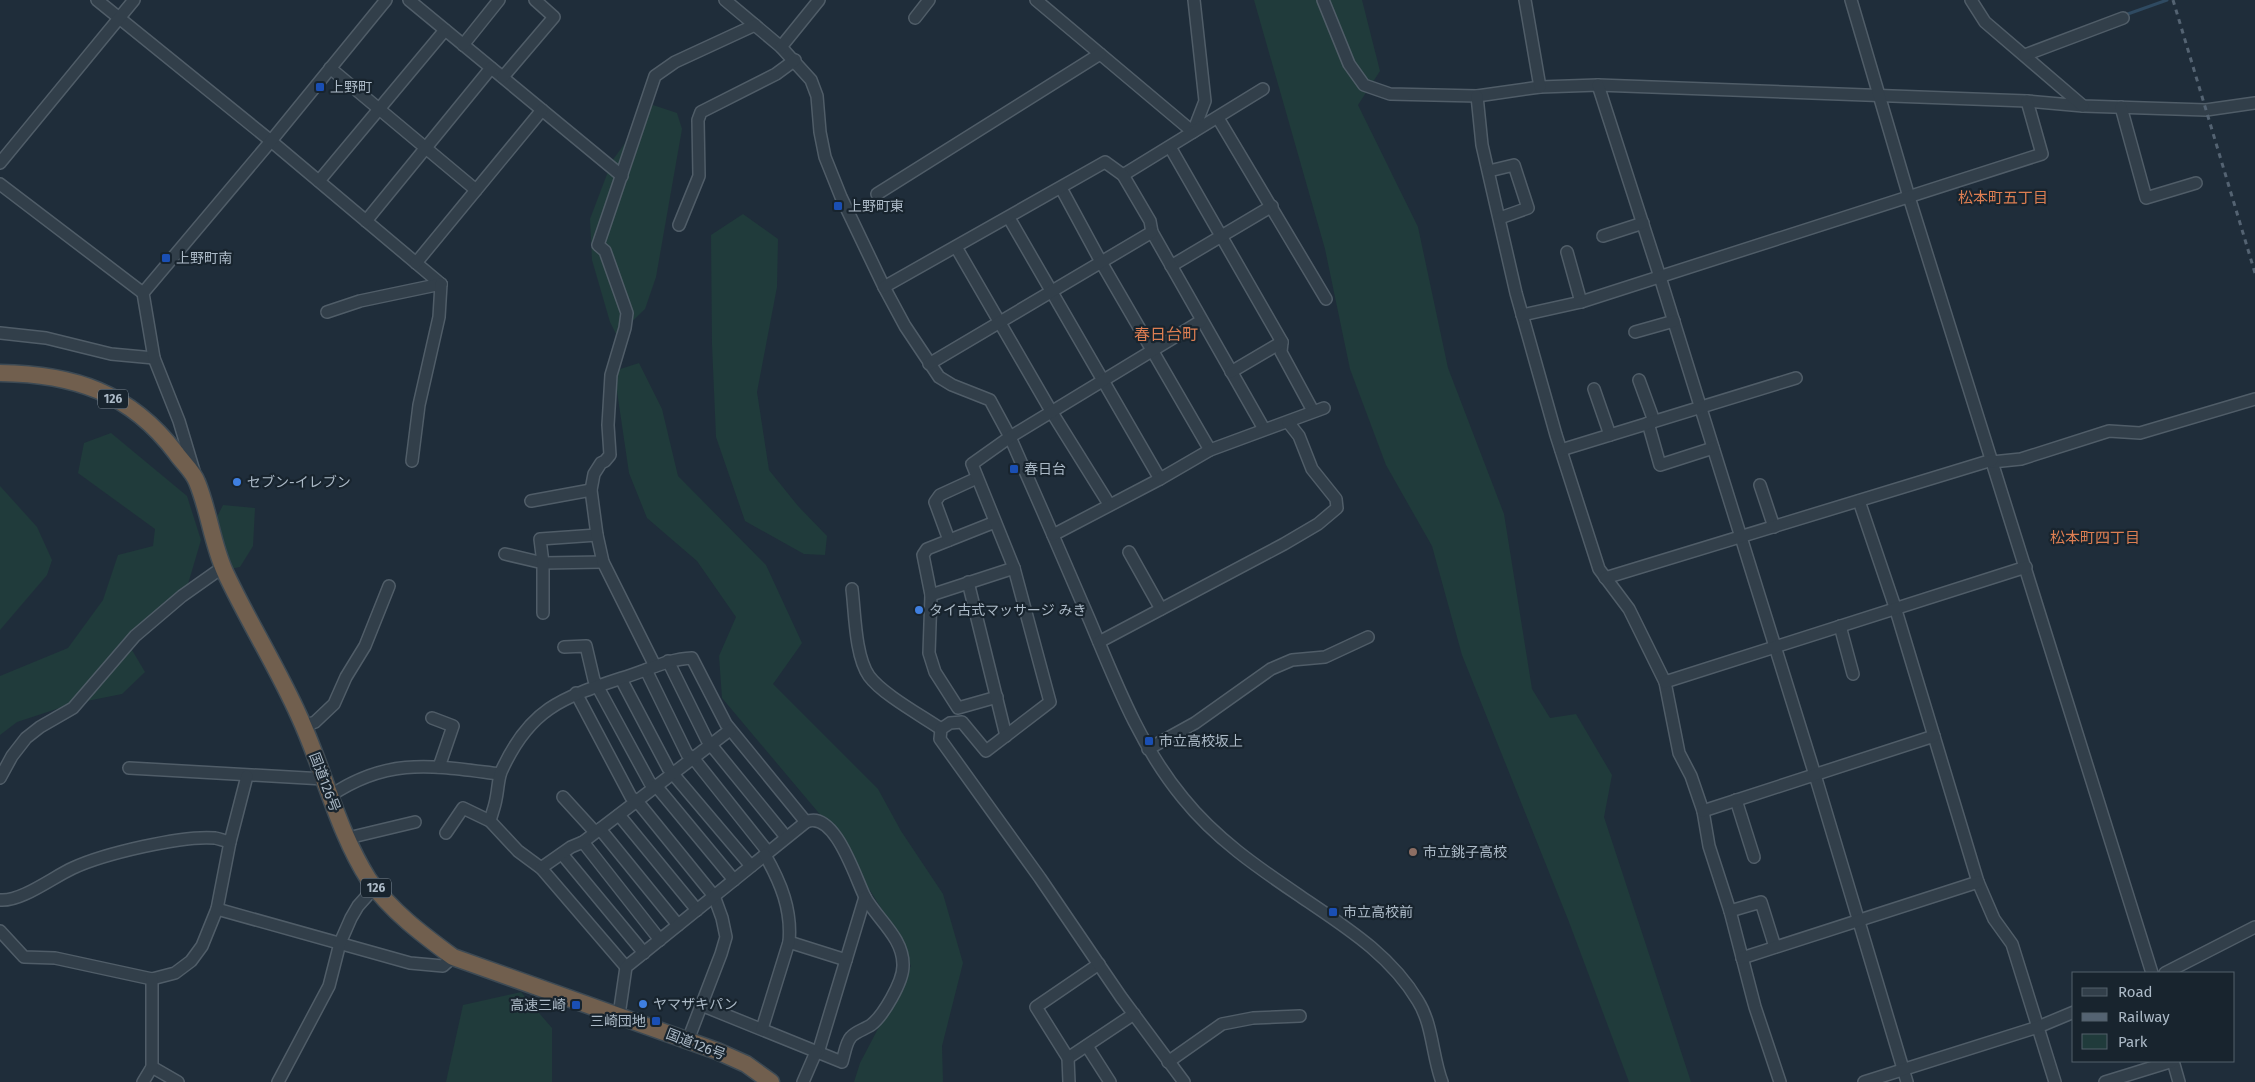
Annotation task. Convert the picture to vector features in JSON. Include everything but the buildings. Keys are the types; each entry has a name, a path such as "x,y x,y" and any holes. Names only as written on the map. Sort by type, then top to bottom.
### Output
{"highway":[{"name":"国道126号","path":"0,373 30,374 70,380 98,389 139,415 163,436 196,480 223,568 304,726 348,838 375,887 395,910 421,934 453,957 688,1040 733,1058 771,1082"}],"street":[{"path":"97,0 271,141 441,284"},
{"path":"0,163 134,0"},
{"path":"143,293 386,0"},
{"path":"409,0 622,176"},
{"path":"463,45 499,0"},
{"path":"503,77 554,17 535,0"},
{"path":"725,0 781,47 811,80 817,96 820,132 825,157 841,197 884,287 929,364 940,377 990,400 1010,437 1122,697 1148,749 1183,798 1209,826 1242,855 1372,946 1392,966 1407,984 1421,1007 1430,1032 1436,1068 1442,1082"},
{"path":"781,47 819,0"},
{"path":"915,18 929,0"},
{"path":"1036,0 1193,132"},
{"path":"1193,132 1205,101 1194,0"},
{"path":"1323,0 1349,64 1364,85 1390,94 1477,96 1540,87 1598,85 2027,101 2083,106 2206,110 2255,102"},
{"path":"1525,0 1540,87"},
{"path":"1851,0 1909,197 2152,972"},
{"path":"1971,0 1985,22 2083,106"},
{"path":"2025,55 2124,18"},
{"path":"755,25 675,62 655,76 647,96 598,245 605,251 627,313 625,328 611,375 608,425 610,455 605,461 600,463 594,474 591,490 603,562 687,754 694,759 766,854 787,907 790,928 789,942 762,1029"},
{"path":"319,181 445,30"},
{"path":"878,194 1100,54"},
{"path":"680,225 699,176 698,120 701,112 776,74 794,60"},
{"path":"330,68 476,190"},
{"path":"366,221 491,68"},
{"path":"1598,85 1674,320 1815,774 1907,1082"},
{"path":"1123,175 1263,89"},
{"path":"1477,96 1482,145 1522,315 1561,450 1599,569 1629,609 1665,682 1679,753 1691,776 1703,811 1709,846 1730,911 1762,1030 1780,1082"},
{"path":"1522,315 1581,302 2042,154 2027,101"},
{"path":"2121,107 2146,198 2196,183"},
{"path":"416,263 542,110"},
{"path":"1218,118 1326,299"},
{"path":"1053,535 1160,479 1210,450 1319,410 1281,352 1282,342 1170,147"},
{"path":"884,287 1105,162 1123,175 1150,222 1152,232 1201,321 1264,429"},
{"path":"1489,171 1514,165 1528,208 1500,218"},
{"path":"0,184 143,293 154,358 179,421 196,480"},
{"path":"1061,188 1100,262 1210,450"},
{"path":"1171,266 1272,206"},
{"path":"1009,218 1160,479"},
{"path":"1603,236 1643,223"},
{"path":"929,364 1152,232"},
{"path":"956,246 1051,412 1109,504"},
{"path":"1567,252 1581,302"},
{"path":"327,312 360,301 441,284"},
{"path":"412,461 419,405 439,317 441,284"},
{"path":"1635,332 1674,320"},
{"path":"941,729 950,723 962,722 986,751 1050,702 1014,568 972,464 1010,437 1201,321"},
{"path":"0,333 46,338 111,354 154,358"},
{"path":"1231,372 1282,342"},
{"path":"1561,450 1796,378"},
{"path":"1639,380 1660,464 1713,448"},
{"path":"1594,390 1610,435"},
{"path":"1605,578 1992,461 2021,459 2109,431 2140,433 2255,399"},
{"path":"1099,642 1284,544 1318,524 1337,508 1336,499 1312,469 1299,436 1288,422"},
{"path":"949,540 935,502 940,495 977,478"},
{"path":"1760,484 1774,527"},
{"path":"531,501 591,490"},
{"path":"1860,501 1895,607 1978,882 1994,918 2012,944 2055,1082"},
{"path":"995,522 927,549 923,554 931,595 930,653 936,672 958,708 997,697"},
{"path":"543,613 543,563 540,539 597,535"},
{"path":"1129,552 1161,609"},
{"path":"505,554 543,563 603,562"},
{"path":"1665,682 1895,607 2026,567"},
{"path":"0,778 12,756 26,738 40,727 73,708 135,636 182,596 223,568"},
{"path":"931,595 1014,568"},
{"path":"968,582 1006,736"},
{"path":"304,726 316,722 334,704 346,678 365,646 389,586"},
{"path":"852,589 859,652 869,676 886,692 941,729"},
{"path":"1840,626 1853,674"},
{"path":"1148,749 1195,724 1270,669 1292,660 1326,657 1368,636"},
{"path":"564,646 586,646 594,680 650,783 657,787 734,880"},
{"path":"490,820 496,802 500,774 523,732 548,708 576,693 598,685 621,679 668,661 692,658 730,730 806,822"},
{"path":"668,661 707,740 786,837"},
{"path":"621,679 668,768 751,866"},
{"path":"576,693 631,797 638,801 714,896 726,937 688,1040"},
{"path":"432,718 453,726 439,767"},
{"path":"941,729 940,739 1184,1082"},
{"path":"541,868 583,842 730,730"},
{"path":"1703,811 1934,736"},
{"path":"330,796 352,781 373,774 417,765 500,774"},
{"path":"128,768 324,779"},
{"path":"0,931 24,957 55,958 152,979 175,974 190,961 202,946 217,909 230,842 247,776"},
{"path":"563,798 598,830 678,926"},
{"path":"1736,800 1754,857"},
{"path":"446,833 463,808 490,820 518,851 541,868 626,967"},
{"path":"619,815 697,910"},
{"path":"620,1015 626,967 806,822 810,820 820,822 842,845 865,897 894,936 901,954 903,966 901,977 887,1005 873,1024 851,1037 842,1062 701,1006"},
{"path":"348,838 416,822"},
{"path":"0,900 8,901 17,898 52,878 107,855 184,840 215,838 230,842"},
{"path":"583,842 660,940"},
{"path":"562,854 644,953"},
{"path":"1742,958 1978,882"},
{"path":"278,1082 329,986 340,942 358,906 375,887"},
{"path":"803,1082 817,1052 865,897"},
{"path":"1730,911 1762,902 1775,947"},
{"path":"217,909 410,963 443,966 453,957"},
{"path":"2167,972 2255,927"},
{"path":"789,942 846,960"},
{"path":"1068,1082 1068,1058 1036,1007 1099,964"},
{"path":"143,1082 152,1067 152,979"},
{"path":"1864,1082 2038,1027 2072,1013"},
{"path":"1068,1058 1134,1014"},
{"path":"1168,1062 1222,1024 1253,1018 1300,1016"},
{"path":"1087,1046 1110,1082"},
{"path":"2105,1082 2170,1062"},
{"path":"2173,1062 2179,1082"},
{"path":"152,1067 178,1082"}],"green space":[{"path":"1254,0 1362,0 1380,71 1358,105 1418,227 1448,368 1504,514 1532,689 1550,718 1576,714 1612,775 1604,817 1691,1082 1629,1082 1569,922 1462,655 1432,546 1386,465 1350,369 1325,249"},
{"path":"653,105 677,113 682,129 656,277 645,309 617,336 610,322 592,260 590,219 612,161"},
{"path":"743,214 778,239 777,287 757,392 769,470 798,506 827,536 825,555 804,554 745,521 716,437 712,345 711,235"},
{"path":"639,363 662,409 678,476 766,565 802,643 773,684 878,789 901,831 943,894 963,963 942,1046 943,1082 854,1082 860,1063 911,966 888,919 828,824 722,698 719,656 736,617 697,561 647,518 629,473 614,371"},
{"path":"111,433 187,496 201,540 188,584 145,626 129,645 145,672 122,694 72,704 17,722 0,735 0,676 68,648 103,600 118,555 153,546 155,529 78,473 84,443"},
{"path":"0,486 37,527 52,560 47,575 0,630"},
{"path":"223,505 255,508 253,546 240,567 230,569 215,521"},
{"path":"521,992 552,1028 552,1082 446,1082 463,1005"}],"waterway":[{"path":"2125,15 2167,0"}],"railway":[{"path":"2173,0 2255,273"}],"place":[{"name":"上野町","path":"320,87"},
{"name":"上野町東","path":"838,206"},
{"name":"上野町南","path":"166,258"},
{"name":"春日台","path":"1014,469"},
{"name":"セブン-イレブン","path":"237,482"},
{"name":"タイ古式マッサージ みき","path":"919,610"},
{"name":"市立高校坂上","path":"1149,741"},
{"name":"市立銚子高校","path":"1413,852"},
{"name":"市立高校前","path":"1333,912"},
{"name":"ヤマザキパン","path":"643,1004"},
{"name":"高速三崎","path":"576,1005"},
{"name":"三崎団地","path":"656,1021"}],"district":[{"name":"松本町五丁目","path":"2003,198"},
{"name":"春日台町","path":"1166,334"},
{"name":"松本町四丁目","path":"2095,538"}]}
